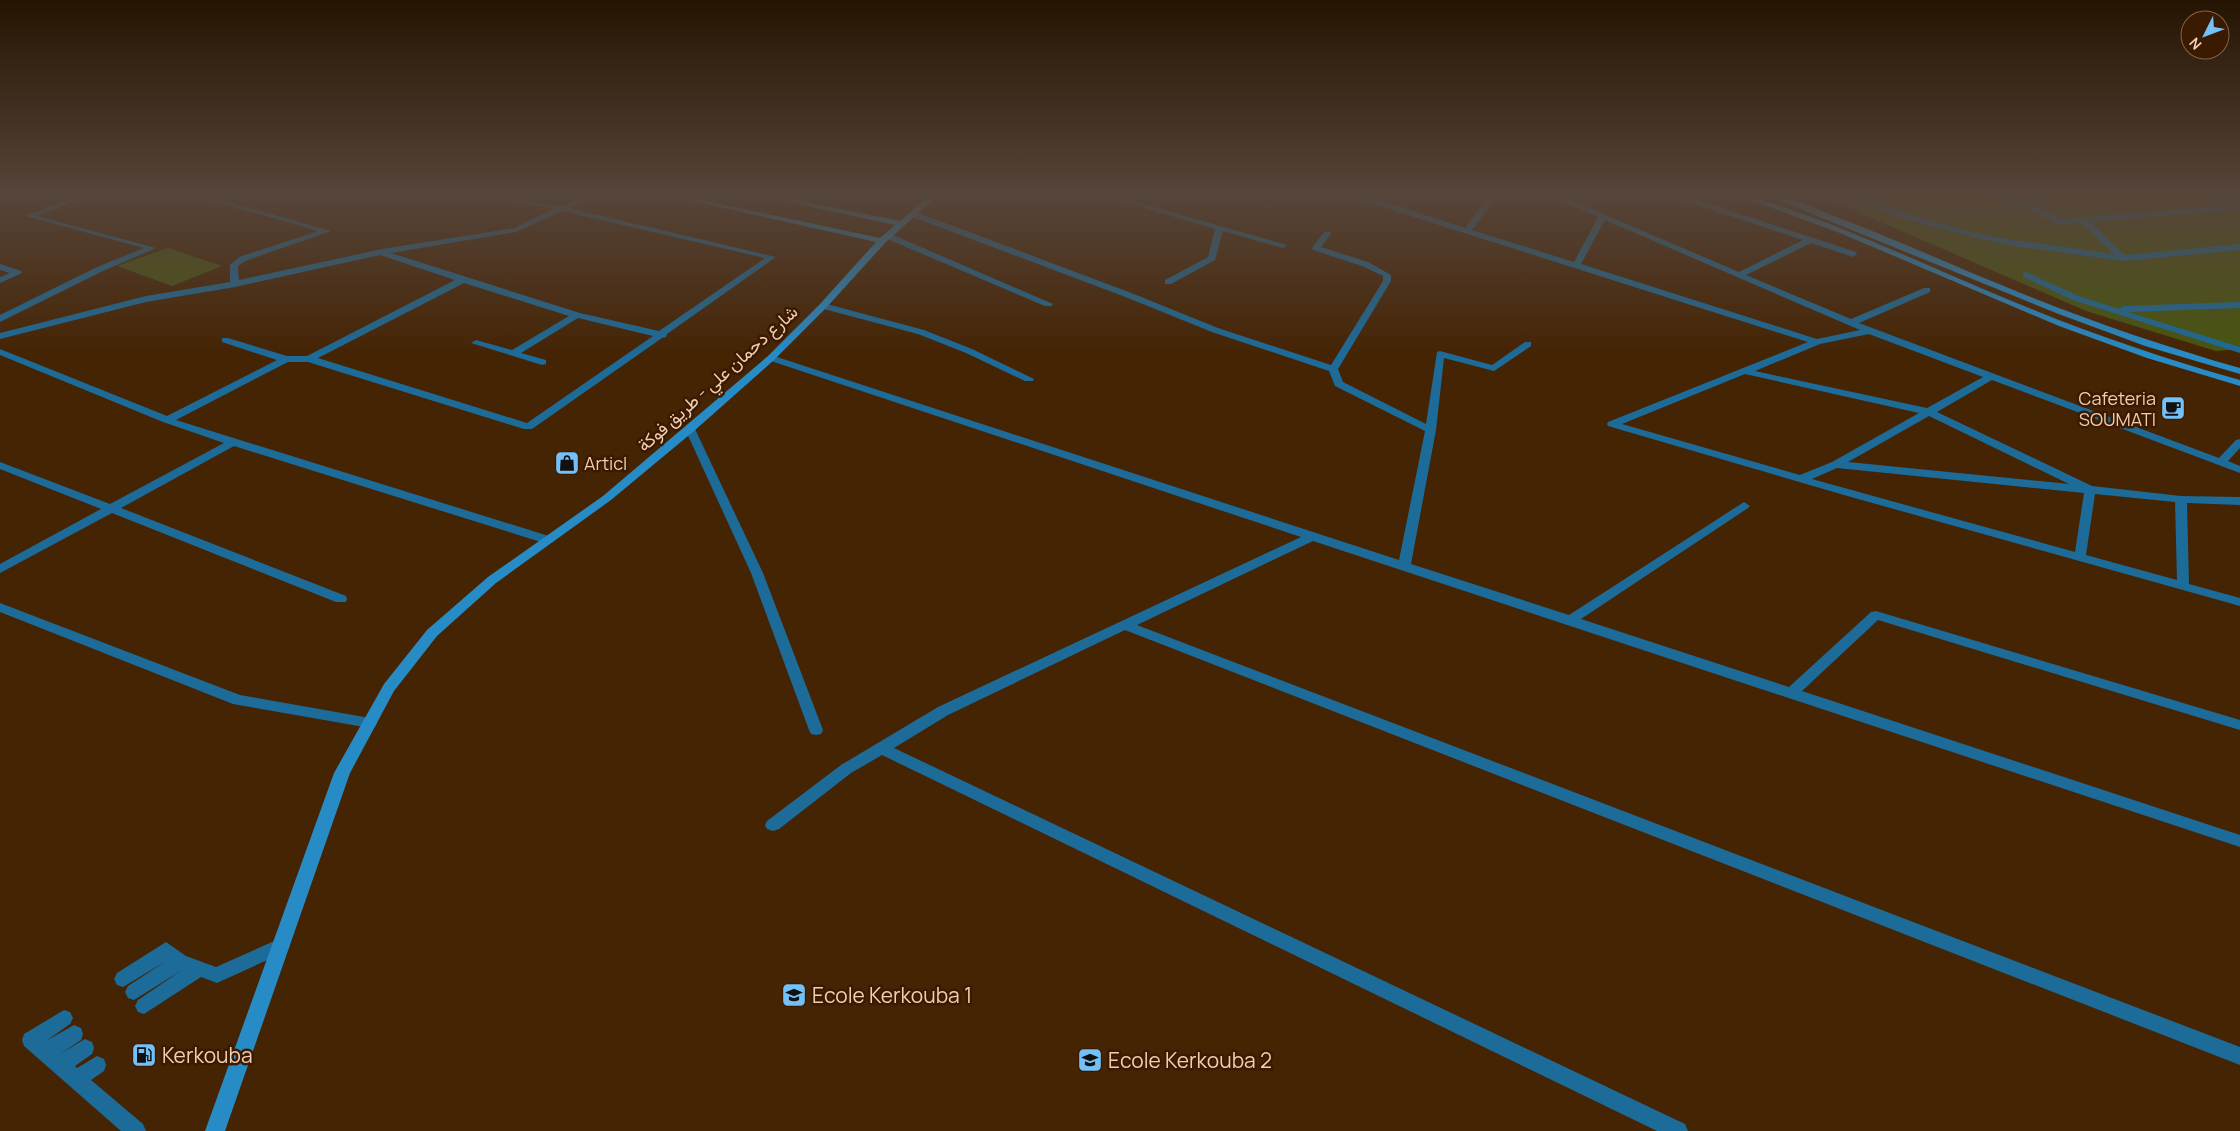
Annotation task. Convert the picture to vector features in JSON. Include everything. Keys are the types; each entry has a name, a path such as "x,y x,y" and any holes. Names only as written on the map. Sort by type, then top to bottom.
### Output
{"main road":[{"name":"شارع دحمان علي - طريق فوكة","path":"215,1131 342,773 389,688 432,633 492,580 607,498 690,429 771,358 823,306 875,249"},
{"path":"1886,249 2003,301 2096,337 2165,361 2240,383"},
{"path":"1909,249 1998,287 2090,323 2173,353 2240,371"}],"street":[{"path":"0,319 100,269 150,249"},
{"path":"236,284 234,265 242,259 273,249"},
{"path":"0,336 146,299 236,284 402,249"},
{"path":"225,340 286,359 309,359 528,427 663,335 772,257 736,249"},
{"path":"912,249 1048,304"},
{"path":"1005,249 1215,330 1333,369 1339,384 1431,430"},
{"path":"1168,282 1212,258 1214,249"},
{"path":"1318,249 1365,264 1387,275 1387,281 1333,369"},
{"path":"1520,249 1817,342"},
{"path":"1576,266 1585,249"},
{"path":"1679,249 1870,331 2240,470"},
{"path":"1739,275 1792,249"},
{"path":"1837,249 1853,254"},
{"path":"2056,249 2123,258 2221,249"},
{"path":"2113,249 2123,258"},
{"path":"382,252 577,316 663,335"},
{"path":"0,268 18,273 0,280"},
{"path":"2026,275 2076,298 2240,350"},
{"path":"309,359 463,280"},
{"path":"1851,323 1927,290"},
{"path":"2113,310 2240,304"},
{"path":"823,306 921,332 969,351 1029,379"},
{"path":"513,354 577,316"},
{"path":"1870,331 1817,342 1612,424 1802,480 2240,602"},
{"path":"476,343 542,362"},
{"path":"1404,565 1431,430 1440,354 1494,368 1528,344"},
{"path":"0,352 167,420 548,540"},
{"path":"771,358 1315,535 2240,841"},
{"path":"167,420 286,359"},
{"path":"1743,371 1929,412 2090,490"},
{"path":"1802,480 1836,464 1991,377"},
{"path":"690,429 757,573 816,730"},
{"path":"0,569 233,442"},
{"path":"2221,462 2240,442"},
{"path":"1836,464 2181,499 2240,501"},
{"path":"0,465 341,599"},
{"path":"2080,557 2090,490"},
{"path":"2181,499 2183,586"},
{"path":"1571,620 1744,506"},
{"path":"773,825 846,769 943,711 1315,535"},
{"path":"0,607 238,700 370,723"},
{"path":"1791,693 1876,615 2240,725"},
{"path":"1125,625 2240,1056"},
{"path":"881,748 1678,1131"},
{"path":"199,968 134,993 180,961 199,968 217,975 281,946"},
{"path":"54,1058 74,1033 31,1040 136,1131"},
{"path":"77,1079 97,1065"}],"green space":[{"path":"170,249 222,266 172,286 117,266"},
{"path":"1943,249 2240,249 2240,349 2216,351 2086,311"}],"place":[{"name":"Cafeteria SOUMATI","path":"2173,408"},
{"name":"Articl","path":"567,463"},
{"name":"Ecole Kerkouba 1","path":"794,995"},
{"name":"Kerkouba","path":"144,1055"},
{"name":"Ecole Kerkouba 2","path":"1090,1060"}]}
